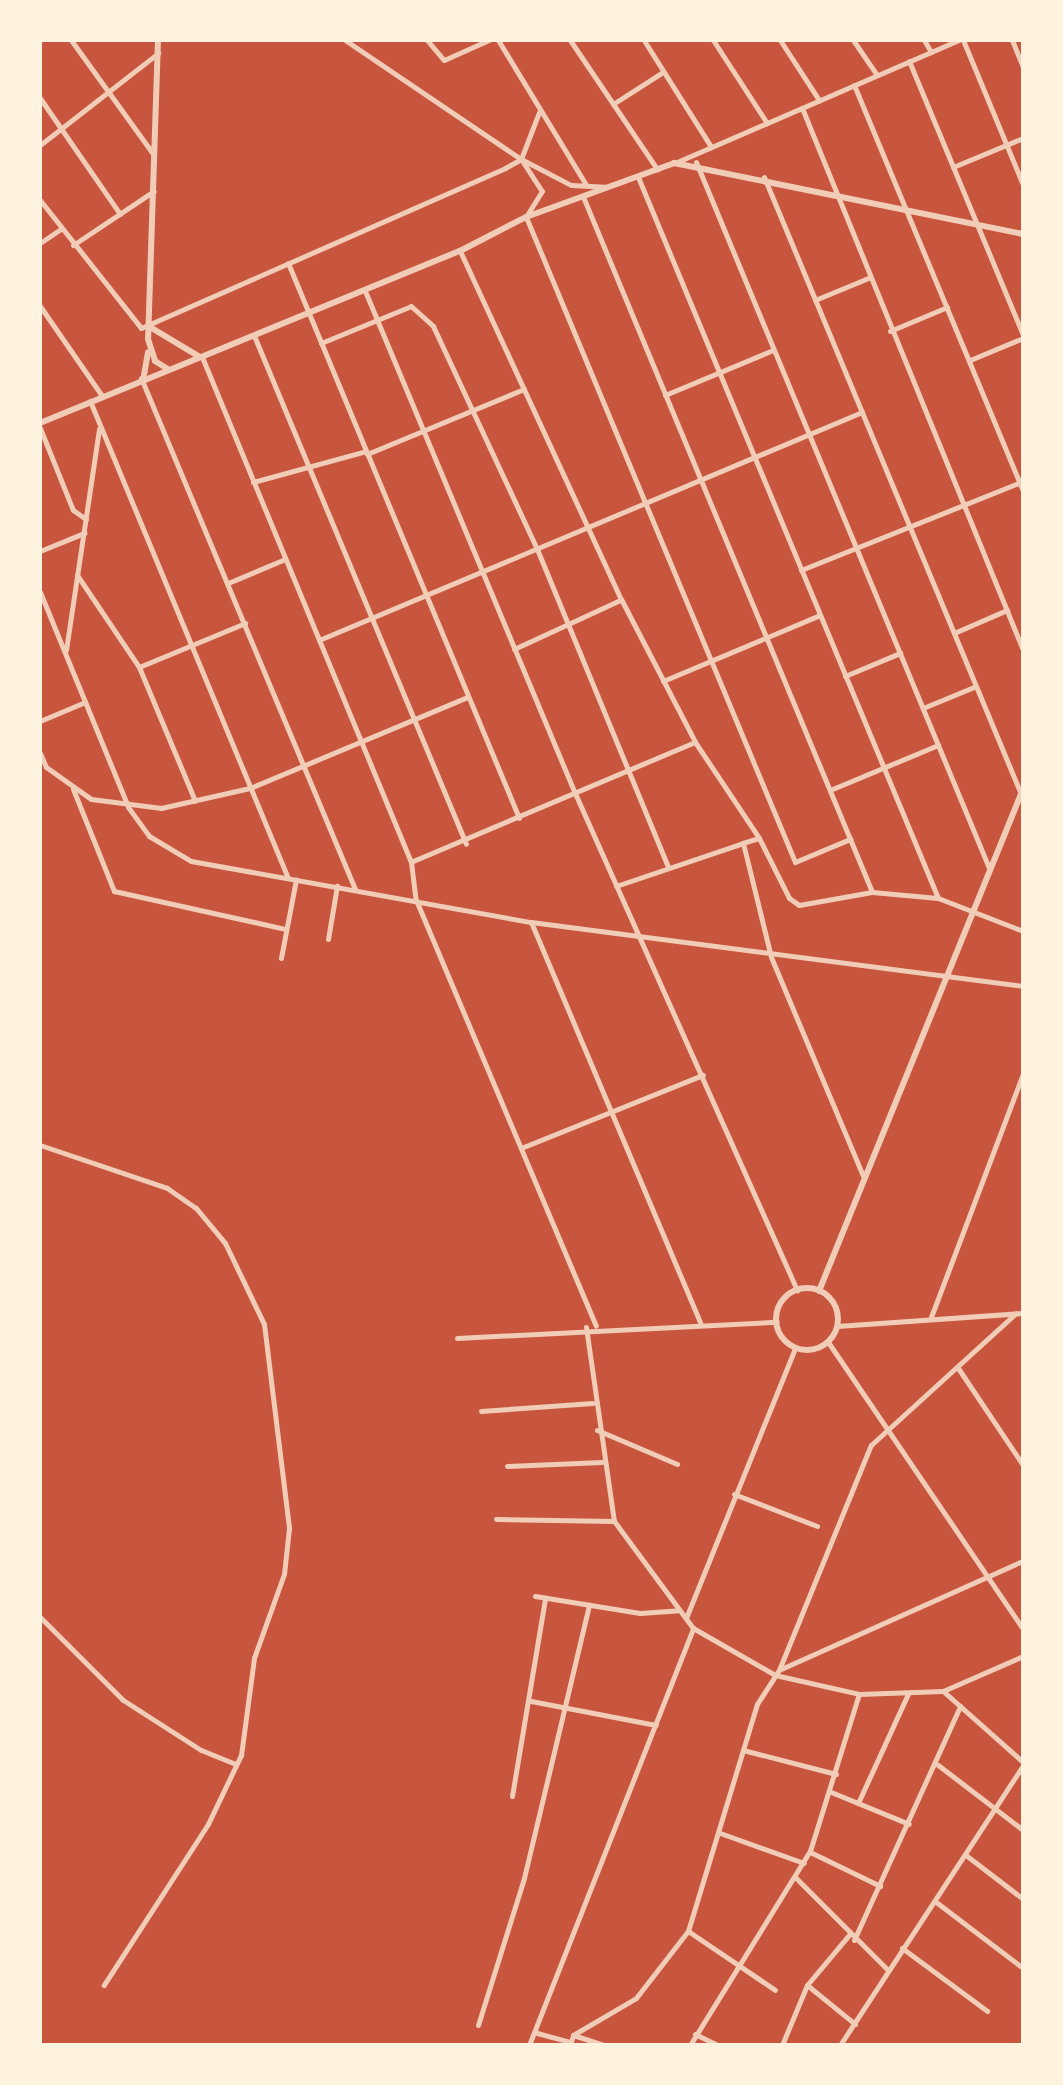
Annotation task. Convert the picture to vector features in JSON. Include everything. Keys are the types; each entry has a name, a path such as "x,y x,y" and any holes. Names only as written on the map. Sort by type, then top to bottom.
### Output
{"street":[{"path":"71,40 155,156"},
{"path":"158,40 150,325 143,376 355,889"},
{"path":"345,40 561,182 608,188"},
{"path":"427,40 444,60 489,40"},
{"path":"498,40 586,186"},
{"path":"570,40 657,170"},
{"path":"714,40 766,123"},
{"path":"780,40 819,100"},
{"path":"853,40 877,75"},
{"path":"924,40 932,52"},
{"path":"42,424 143,376 177,368 200,356 256,338 460,252 526,218 657,170 961,40 1023,185"},
{"path":"1012,40 1023,68"},
{"path":"644,42 711,147"},
{"path":"40,145 111,95 158,54"},
{"path":"909,62 1023,337 969,361"},
{"path":"613,104 663,72"},
{"path":"854,85 1023,490"},
{"path":"40,98 120,214"},
{"path":"802,108 833,193 1023,650"},
{"path":"40,200 136,327 150,325 521,159 539,112"},
{"path":"953,167 1023,138"},
{"path":"521,159 542,191 526,218"},
{"path":"674,163 696,162 1023,234"},
{"path":"696,162 989,868"},
{"path":"638,176 938,898"},
{"path":"764,177 1022,792 819,1291"},
{"path":"72,245 154,191"},
{"path":"584,199 872,892"},
{"path":"526,218 794,862 850,838"},
{"path":"40,242 60,229"},
{"path":"460,252 621,600 695,742 800,906 872,892 938,898 1023,930"},
{"path":"288,263 519,818"},
{"path":"816,300 868,278"},
{"path":"365,291 574,792 644,938 797,1290"},
{"path":"40,306 102,396"},
{"path":"321,343 411,306 432,326 476,409 668,867"},
{"path":"890,331 947,308"},
{"path":"150,325 165,339 200,356 411,862 416,900 596,1326"},
{"path":"256,338 466,844"},
{"path":"149,347 165,339"},
{"path":"175,345 177,368"},
{"path":"149,347 162,366 177,368"},
{"path":"665,395 774,350"},
{"path":"254,482 367,453 524,389"},
{"path":"90,402 288,878"},
{"path":"40,410 72,510 86,519"},
{"path":"319,640 862,412"},
{"path":"66,654 100,425"},
{"path":"802,570 1021,481"},
{"path":"40,550 84,533"},
{"path":"228,583 286,559"},
{"path":"77,575 140,667 195,800"},
{"path":"40,592 128,808 149,836 180,856 530,922 771,957 1023,986"},
{"path":"514,649 621,600"},
{"path":"954,633 1007,610"},
{"path":"664,681 820,615"},
{"path":"140,667 244,623"},
{"path":"845,676 900,652"},
{"path":"923,708 976,686"},
{"path":"40,752 46,768 91,798 128,808 195,800 250,788 468,696"},
{"path":"40,721 85,702"},
{"path":"411,862 466,844 574,792 695,742"},
{"path":"830,790 938,745"},
{"path":"72,786 114,891 286,928"},
{"path":"616,886 759,838"},
{"path":"743,842 771,957 863,1176"},
{"path":"280,958 296,879"},
{"path":"328,939 337,886"},
{"path":"530,922 701,1324"},
{"path":"931,1317 1023,1073"},
{"path":"520,1148 703,1075"},
{"path":"40,1145 167,1188 196,1208 225,1242 264,1324 290,1528 284,1574 254,1658 249,1732 237,1764 208,1824 104,1985"},
{"path":"797,1290 819,1291 835,1306 837,1326 828,1342 812,1350 795,1348 777,1322 782,1303 797,1290"},
{"path":"837,1326 1019,1313"},
{"path":"571,2041 636,1998 688,1931 757,1704 777,1672 872,1445 1019,1313"},
{"path":"458,1338 596,1326 777,1322"},
{"path":"586,1327 593,1403 614,1521 693,1628 777,1672 859,1694 942,1691 1023,1656"},
{"path":"828,1342 1023,1629"},
{"path":"685,1619 795,1348"},
{"path":"957,1367 1023,1465"},
{"path":"482,1411 593,1403"},
{"path":"597,1430 677,1464"},
{"path":"508,1466 602,1462"},
{"path":"734,1494 817,1526"},
{"path":"496,1519 614,1521"},
{"path":"777,1672 1023,1561"},
{"path":"536,1596 640,1613 679,1610"},
{"path":"512,1796 531,1702 545,1598"},
{"path":"478,2025 524,1878 588,1605"},
{"path":"40,1618 124,1700 202,1750 237,1764"},
{"path":"529,2045 537,2034 693,1628"},
{"path":"840,2045 902,1948 968,1856 1023,1763 942,1691"},
{"path":"690,2045 744,1967 810,1852 859,1694"},
{"path":"858,1803 908,1694"},
{"path":"531,1702 656,1725"},
{"path":"782,2045 807,1986 851,1938 880,1886 960,1706"},
{"path":"743,1750 836,1774"},
{"path":"937,1765 1023,1830"},
{"path":"831,1792 908,1824"},
{"path":"720,1833 804,1863"},
{"path":"810,1852 880,1886"},
{"path":"968,1856 1023,1899"},
{"path":"796,1878 851,1938 888,1970"},
{"path":"936,1902 1023,1968"},
{"path":"688,1931 775,1990"},
{"path":"902,1948 987,2011"},
{"path":"807,1986 855,2024"},
{"path":"537,2034 604,2045"},
{"path":"695,2034 718,2045"}]}
